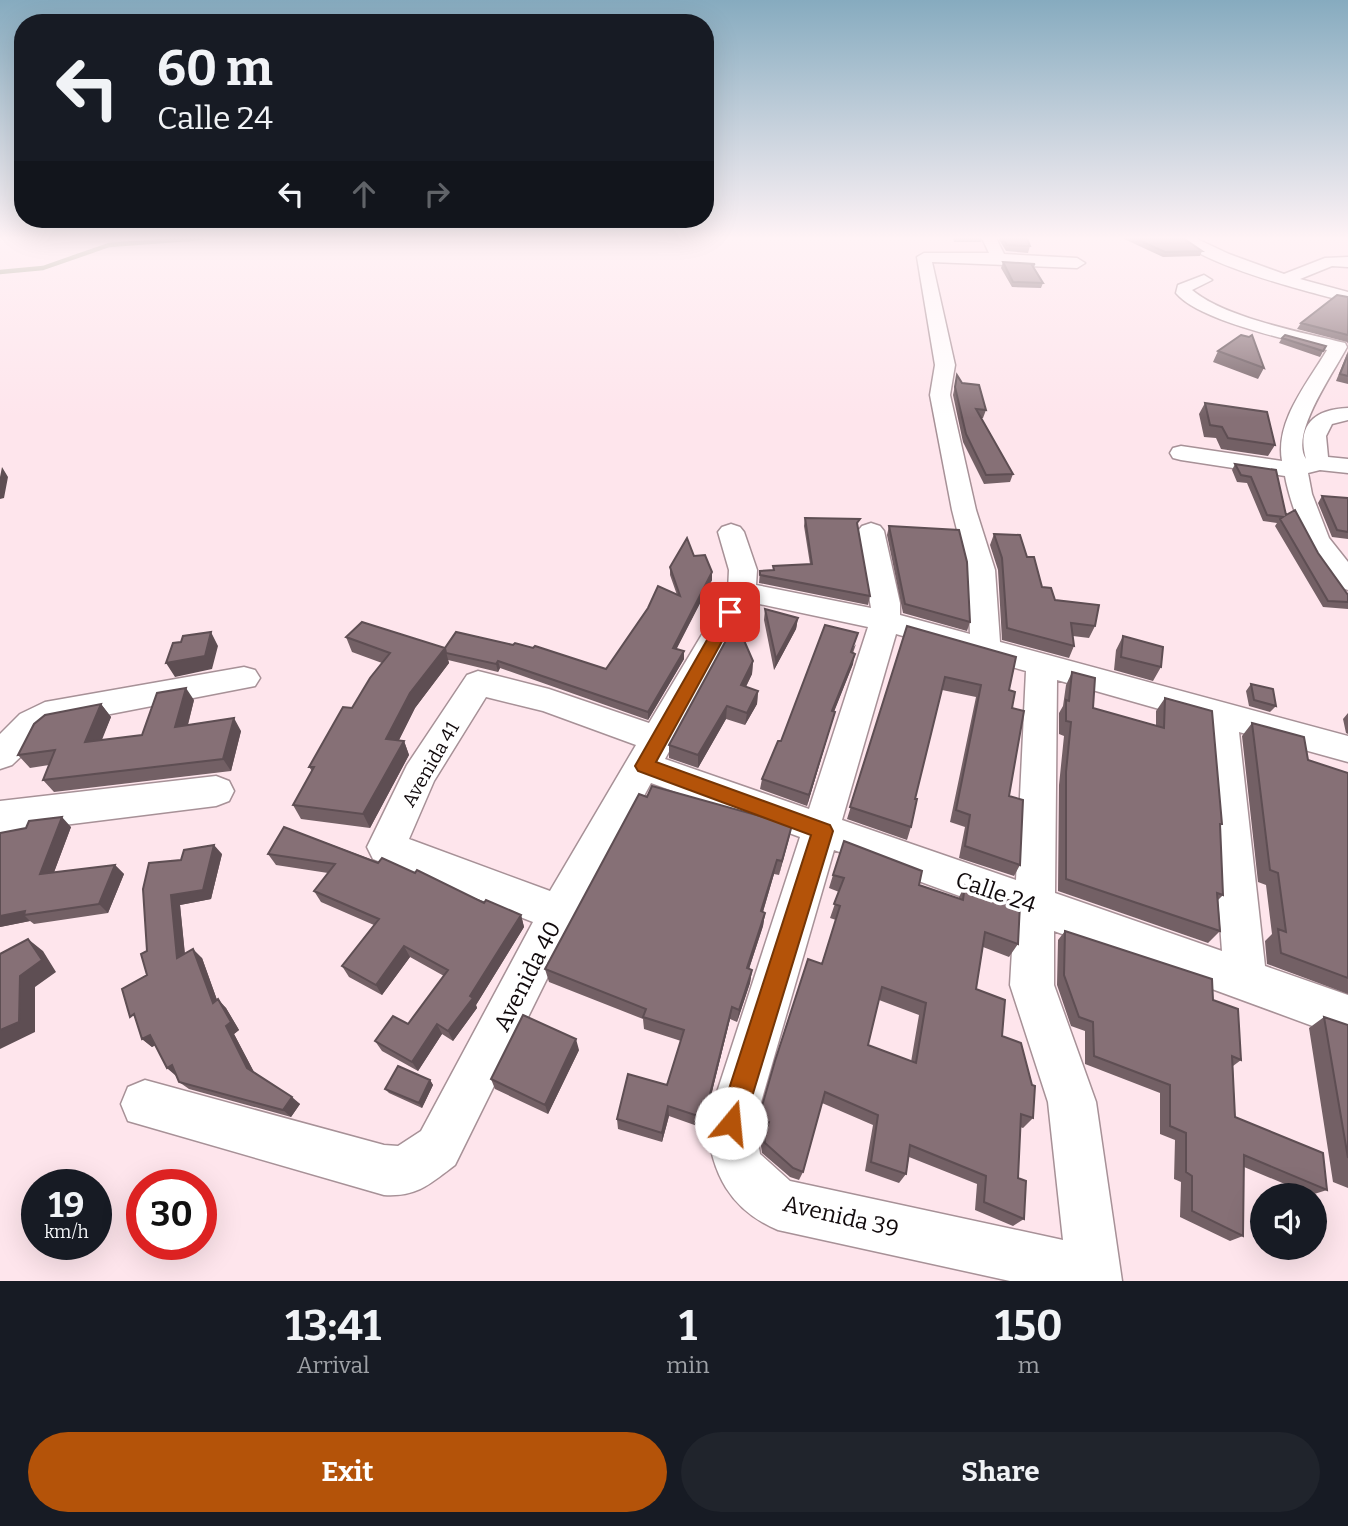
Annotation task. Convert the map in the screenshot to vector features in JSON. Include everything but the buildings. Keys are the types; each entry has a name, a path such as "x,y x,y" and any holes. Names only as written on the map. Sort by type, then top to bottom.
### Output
{"street":[{"path":"931,298 945,365 940,396 964,510 981,570 986,651"},
{"path":"1189,298 1237,317 1345,346 1294,425 1291,448 1293,470 1317,539 1348,581"},
{"path":"1319,463 1313,450 1318,429 1330,415 1348,414"},
{"path":"1181,453 1293,470 1319,463 1348,466"},
{"path":"871,531 887,603 886,621"},
{"path":"731,532 743,570 742,591 886,621 986,651 1348,748"},
{"name":"Avenida 40","path":"145,1104 384,1170 405,1171 438,1148 559,913 742,591"},
{"name":"Avenida 39","path":"886,621 731,1123 734,1158 743,1176 778,1204 1046,1262 1094,1278"},
{"path":"1042,666 1032,985 1072,1102 1094,1278"},
{"path":"0,755 32,723 45,714 244,678"},
{"name":"Calle 24","path":"478,683 549,701 652,753 823,831 1348,1017"},
{"name":"Avenida 41","path":"478,683 419,775 386,847 559,913"},
{"path":"1221,714 1245,980"},
{"path":"0,817 216,791"}],"route":[{"path":"730,612 645,766 823,831 731,1123"}]}
